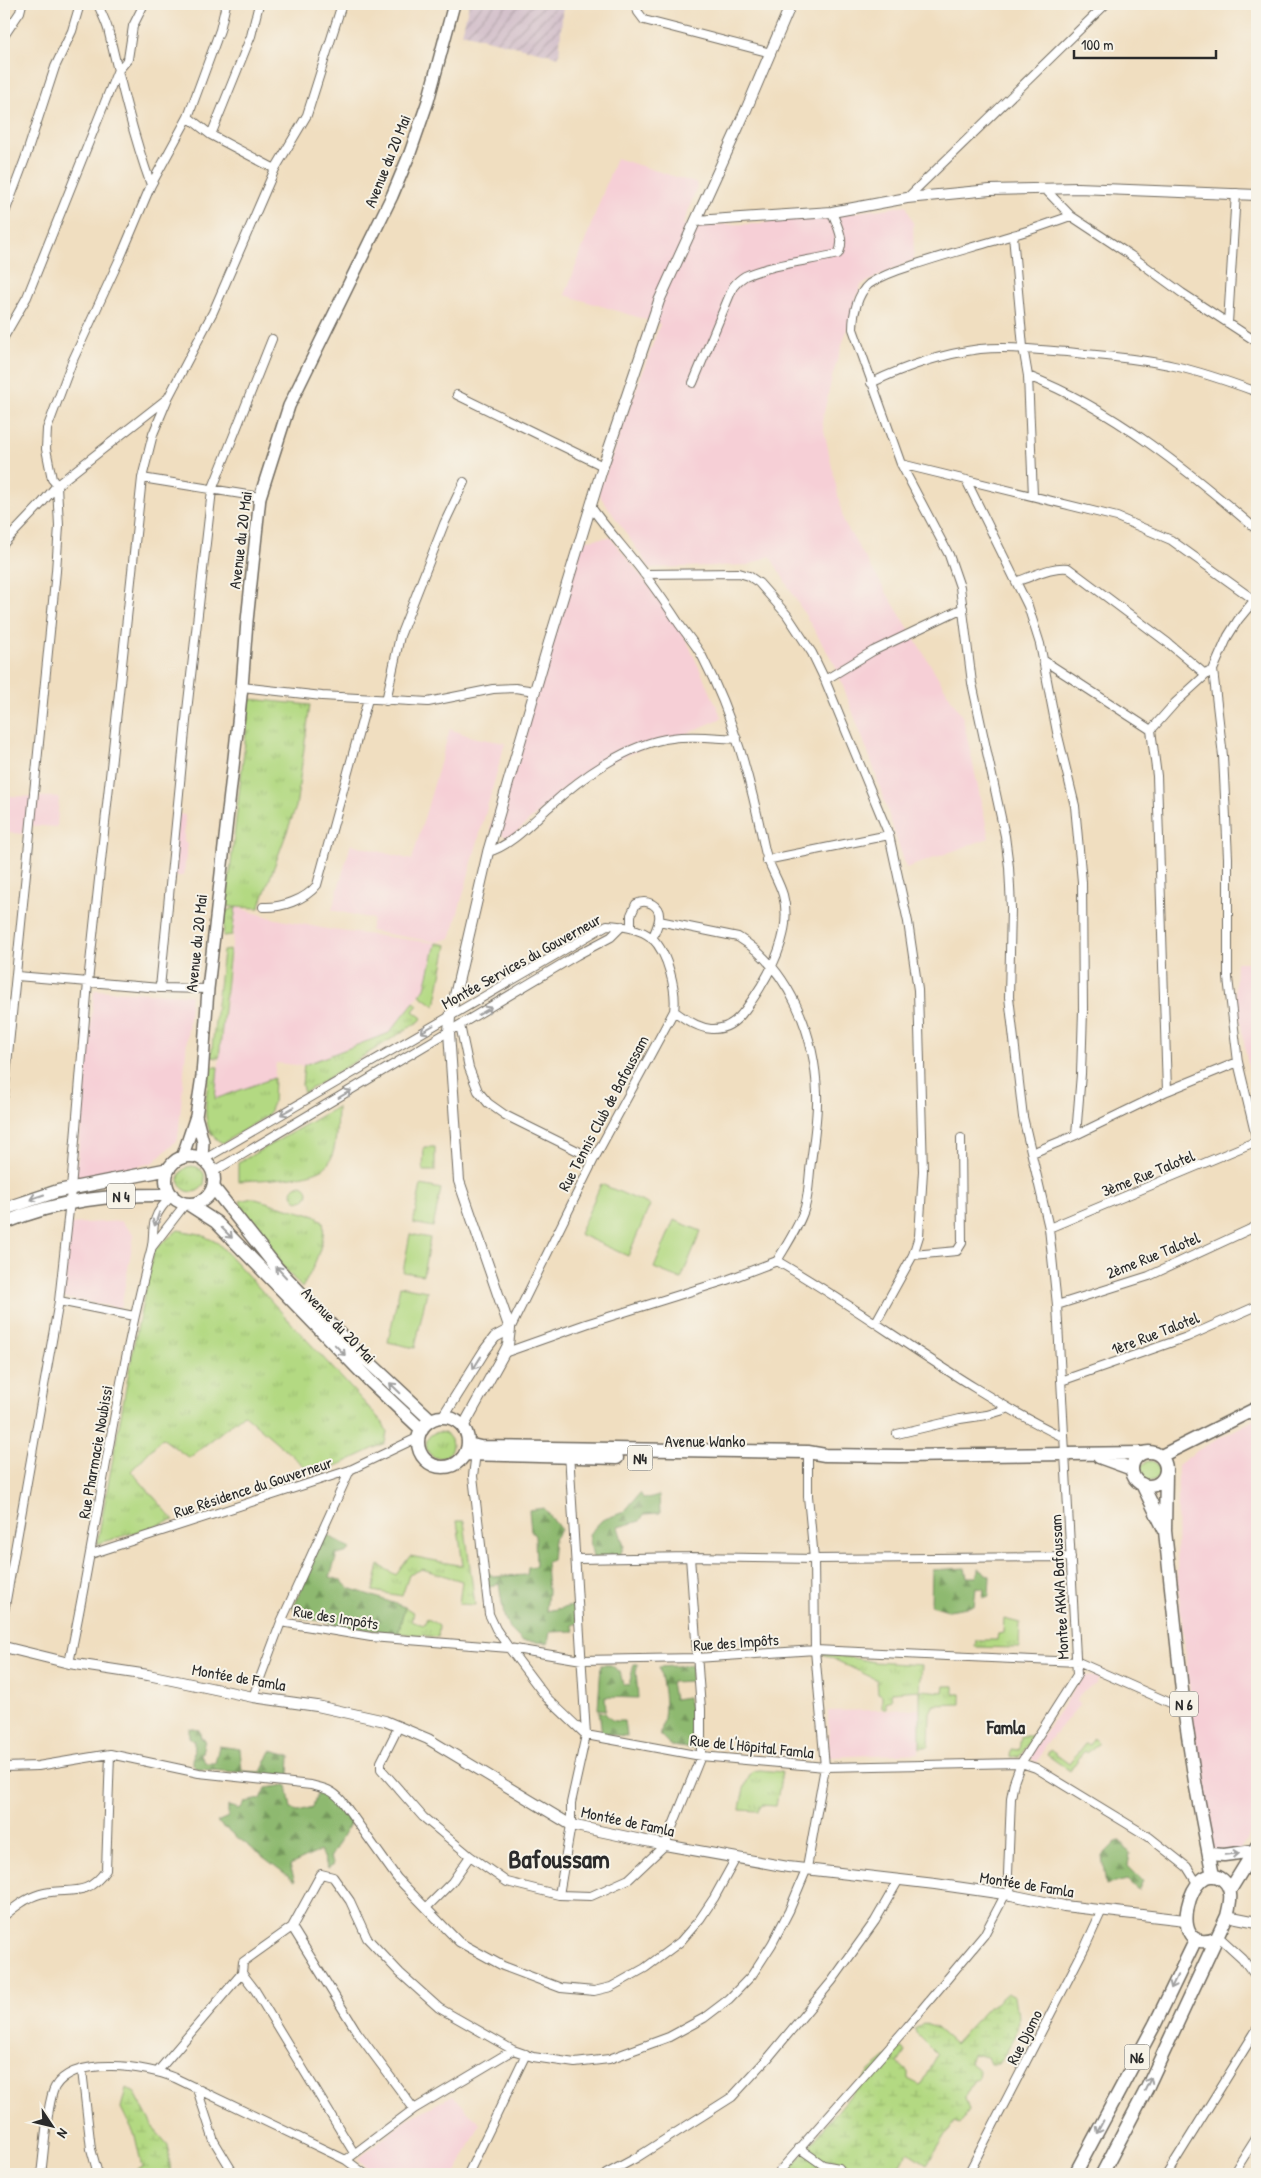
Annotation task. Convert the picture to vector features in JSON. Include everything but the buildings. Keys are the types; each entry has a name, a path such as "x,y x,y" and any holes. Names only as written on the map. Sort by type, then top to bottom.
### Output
{"highway":[{"path":"189,1156 202,1160 213,1172 213,1187 210,1193 201,1201 187,1204 172,1195 167,1180 169,1169 182,1158 189,1156"},
{"name":"N 4","path":"71,1188 169,1169"},
{"name":"Avenue du 20 Mai","path":"213,1187 277,1268 344,1339 437,1419"},
{"path":"4,1209 71,1188"},
{"name":"N 4","path":"70,1201 112,1196 172,1195"},
{"path":"4,1223 49,1206 70,1201"},
{"name":"Avenue du 20 Mai","path":"187,1204 216,1222 420,1433"},
{"path":"1161,1456 1257,1408"},
{"path":"437,1419 454,1420 463,1427 469,1450 454,1464 446,1467 431,1464 420,1452 420,1433 437,1419"},
{"name":"Avenue Wanko","path":"469,1450 569,1453 808,1455 1094,1455 1142,1453"},
{"path":"1155,1452 1161,1456 1166,1466 1166,1472 1159,1482 1148,1486 1135,1478 1132,1469 1133,1463 1142,1453 1155,1452"},
{"name":"Avenue Wanko","path":"1094,1455 1132,1469"},
{"name":"N 6","path":"1166,1472 1165,1531 1184,1709 1195,1782 1213,1876"},
{"name":"N 6","path":"1142,1484 1165,1531"},
{"path":"1210,1854 1224,1855 1256,1848"},
{"path":"1230,1890 1256,1848"},
{"path":"1206,1876 1213,1876 1221,1878 1230,1890 1231,1899 1227,1916 1217,1938 1205,1941 1196,1938 1189,1932 1185,1920 1197,1882 1206,1876"},
{"name":"N6","path":"1081,2172 1196,1938"},
{"name":"N6","path":"1102,2174 1147,2088 1217,1938"},
{"path":"1159,2014 1178,2023"}],"main road":[{"name":"Avenue du 20 Mai","path":"182,1158 196,1116 202,1076 208,989 242,687 260,497 289,406 392,196 410,153 428,101 454,4"},
{"name":"Avenue du 20 Mai","path":"196,1116 203,1142 202,1160"}],"street":[{"path":"4,36 20,12 22,4"},
{"path":"4,215 26,159 55,67 72,31 80,4"},
{"path":"98,4 109,31 117,72 134,137 151,185"},
{"path":"4,336 14,322 27,297 117,72 128,59 133,26 144,4"},
{"path":"4,1095 59,526 56,485 52,479 46,449 47,429 72,362 121,256 151,185 188,117 220,30 226,4"},
{"path":"212,134 251,36 259,4"},
{"path":"4,1612 60,1301 88,982 142,478 153,434 168,398 213,312 275,169 308,115 342,4"},
{"path":"636,4 638,12 644,20 771,53"},
{"path":"510,1328 460,1181 449,1032 450,1017 488,852 603,466 659,301 771,53 791,4"},
{"path":"907,198 1096,8 1106,4"},
{"path":"188,117 212,134 275,169"},
{"path":"696,221 832,212 907,198 990,190 1044,188 1257,195"},
{"path":"1044,188 1071,216 1257,342"},
{"path":"1228,322 1236,193"},
{"path":"693,382 733,287 743,277 773,268 838,254 842,247 842,237 832,212"},
{"name":"Montee AKWA Bafoussam","path":"1008,1895 1011,1798 1021,1762 1074,1681 1078,1662 1066,1454 1063,1437 1057,1305 1049,1228 1023,1117 1009,997 1011,908 1009,867 972,684 963,608 954,566 901,464 853,329 853,320 858,299 870,284 898,270 1071,216"},
{"path":"1014,235 1023,347 1028,376 1033,496"},
{"path":"160,988 187,711 212,490 272,339"},
{"path":"871,383 898,370 940,356 981,349 1023,347 1118,357 1174,366 1231,382 1257,392"},
{"path":"1028,376 1071,394 1153,446 1195,477 1257,530"},
{"path":"457,395 603,466"},
{"path":"4,543 42,503 56,485 168,398"},
{"path":"901,464 1117,517 1171,540 1256,599 1228,636 1209,672 1151,730"},
{"path":"142,478 260,497"},
{"path":"966,480 1018,582 1028,606 1044,660 1057,732 1074,806 1082,882 1083,1010 1081,1074 1076,1135"},
{"path":"386,701 400,636 444,524 464,482"},
{"path":"591,507 612,537 644,574 701,654 730,716 752,788 766,860 782,894 786,909 784,926 772,968 740,1017 726,1028 711,1030 697,1027 674,1011"},
{"path":"1018,582 1050,569 1068,568 1209,672 1223,756 1228,858 1228,978 1238,1062 1257,1141"},
{"path":"644,574 739,573 749,576 759,583 787,615 812,653 889,835 908,922 918,990 923,1171 919,1236 913,1255 876,1322"},
{"path":"825,680 873,651 963,608"},
{"path":"1044,660 1151,730 1157,776 1167,1091"},
{"path":"242,687 386,701 428,702 493,689 514,688 535,691"},
{"path":"263,907 274,907 304,897 311,893 318,885 368,699"},
{"path":"488,852 496,850 509,841 578,782 637,746 673,738 737,738"},
{"path":"766,860 889,835"},
{"path":"644,901 656,907 659,913 659,921 652,939 626,927 633,908 639,902 644,901"},
{"path":"504,1353 586,1324 724,1281 777,1260 805,1207 814,1136 817,1093 811,1048 802,1019 789,990 772,968 746,942 738,937 659,921"},
{"name":"Montée Services du Gouverneur","path":"202,1160 607,925 626,927"},
{"name":"Montée Services du Gouverneur","path":"213,1172 626,927"},
{"name":"Rue Tennis Club de Bafoussam","path":"463,1427 508,1345 510,1328 594,1159 674,1011 676,1000 674,986 662,954 652,939"},
{"path":"17,976 160,988 208,989"},
{"path":"460,1025 469,1068 478,1091 488,1103 505,1114 594,1159"},
{"path":"1032,1153 1076,1135 1167,1091 1238,1062"},
{"path":"913,1255 957,1251 962,1243 961,1138"},
{"name":"3ème Rue Talotel","path":"1049,1228 1257,1141"},
{"name":"Rue Pharmacie Noubissi","path":"69,1662 91,1554 134,1316 152,1247 154,1221 172,1195"},
{"name":"Rue Pharmacie Noubissi","path":"152,1247 187,1204"},
{"name":"2ème Rue Talotel","path":"1057,1305 1149,1276 1257,1226"},
{"path":"777,1260 876,1322 903,1343 1007,1409 1063,1437"},
{"path":"60,1301 134,1316"},
{"name":"1ère Rue Talotel","path":"1061,1381 1178,1341 1257,1306"},
{"name":"Rue Tennis Club de Bafoussam","path":"437,1419 495,1337 510,1328"},
{"path":"897,1434 1007,1409"},
{"name":"Rue Résidence du Gouverneur","path":"91,1554 350,1470 420,1433"},
{"path":"469,1450 489,1614 496,1629 509,1648 546,1697 586,1735"},
{"path":"559,1895 571,1824 571,1803 586,1735 577,1560 569,1453"},
{"path":"158,2071 242,1973 243,1962 292,1926 321,1874 333,1877 350,1901 367,1938 400,1973 439,2008 513,2050 526,2054 574,2062 608,2059 669,2037 704,2018 729,1998 752,1975 772,1944 789,1911 807,1868 825,1766 815,1650 814,1559 808,1496 808,1455"},
{"path":"253,1697 281,1622 350,1470"},
{"path":"577,1560 690,1557 814,1559 1071,1557"},
{"path":"399,1726 381,1762 381,1769 422,1817 470,1856 507,1882 559,1895 591,1896 629,1879 665,1845 701,1756 702,1734 690,1557"},
{"name":"Rue des Impôts","path":"281,1622 404,1642 509,1648 582,1660 697,1658 815,1650 1078,1662 1184,1709"},
{"name":"Montée de Famla","path":"4,1646 69,1662 148,1675 253,1697 325,1707 399,1726 428,1739 571,1824 665,1845 736,1858 898,1881 935,1884 1008,1895 1039,1902 1185,1920"},
{"name":"Rue de l'Hôpital Famla","path":"586,1735 701,1756 825,1766 1021,1762 1036,1768 1149,1837 1187,1867 1197,1882"},
{"path":"4,1916 17,1905 41,1894 84,1889 102,1876 106,1870 110,1754"},
{"path":"4,1767 38,1766 110,1754 199,1772 326,1788 336,1793 397,1878 427,1907 458,1942 503,1966 561,1988 594,1991 611,1988 646,1968 680,1942 700,1919 736,1858"},
{"path":"427,1907 452,1882 470,1856"},
{"path":"606,2174 636,2158 732,2097 769,2057 832,1981 875,1922 898,1881"},
{"path":"777,2174 907,2027 984,1936 1008,1895"},
{"name":"Rue Djomo","path":"968,2174 1086,1945 1102,1910"},
{"path":"1227,1916 1257,1922"},
{"path":"292,1926 358,2032 414,2109"},
{"path":"1217,1938 1242,1958 1257,1978"},
{"path":"242,1973 255,1990 354,2153"},
{"path":"1167,2174 1257,2028"},
{"path":"346,2160 414,2109 513,2050"},
{"path":"468,2174 526,2054"},
{"path":"41,2174 55,2087 71,2072 124,2066 158,2071 346,2160 365,2174"},
{"path":"82,2070 91,2148 98,2174"},
{"path":"197,2089 214,2141 234,2174"},
{"path":"1233,2174 1257,2136"},
{"path":"799,2148 823,2165 839,2168 843,2174"}],"shaded area":[{"path":"469,4 563,4 559,57 462,33"},
{"path":"616,158 698,184 683,225 753,224 906,205 913,223 914,259 861,285 832,377 822,421 844,523 963,718 989,838 906,868 873,766 835,665 770,556 749,565 650,568 598,493 660,324 565,295"},
{"path":"610,537 662,602 685,637 722,718 684,735 634,752 576,778 510,838 490,829 580,541"},
{"path":"450,729 472,737 505,743 451,938 436,942 370,931 373,919 332,910 351,844 412,860"},
{"path":"4,796 59,797 57,827 24,825 23,834 4,832"},
{"path":"176,814 185,815 184,840 187,845 184,876 171,876"},
{"path":"236,907 276,919 332,930 436,943 425,988 389,1033 307,1066 276,1063 274,1078 215,1100"},
{"path":"1236,962 1257,962 1257,1105 1252,1088 1235,991"},
{"path":"94,990 191,995 178,1139 154,1162 75,1185"},
{"path":"121,1221 134,1235 121,1308 58,1297 68,1224"},
{"path":"1257,1418 1257,1822 1237,1854 1212,1850 1204,1816 1177,1579 1178,1465 1198,1450"},
{"path":"1084,1676 1100,1677 1096,1684 1083,1691 1076,1700 1080,1704 1045,1746 1037,1763 1028,1756"},
{"path":"920,1709 919,1753 829,1757 828,1711"},
{"path":"453,2095 480,2124 456,2174 374,2174 358,2159 406,2120"}],"green space":[{"path":"250,699 310,705 296,807 259,908 226,906"},
{"path":"236,907 232,935 223,936 225,912"},
{"path":"436,943 447,945 435,1006 420,995 425,988"},
{"path":"230,950 219,1058 211,1057 223,951"},
{"path":"414,1002 418,1005 413,1011 422,1018 420,1021 304,1093 302,1085 304,1065 389,1033"},
{"path":"210,1067 218,1067 215,1099 274,1078 273,1103 268,1115 223,1143 215,1138 209,1130 206,1120 206,1098"},
{"path":"337,1107 336,1136 333,1151 328,1164 322,1169 286,1178 238,1181 238,1163"},
{"path":"424,1147 435,1147 435,1171 423,1171"},
{"path":"192,1166 201,1170 205,1179 201,1188 192,1192 183,1188 179,1179 183,1170"},
{"path":"601,1184 650,1205 628,1256 579,1234"},
{"path":"297,1185 303,1185 308,1190 306,1199 297,1201 292,1196 292,1190"},
{"path":"421,1185 441,1189 433,1227 413,1223"},
{"path":"252,1198 315,1216 323,1221 324,1228 321,1246 302,1288 265,1247 249,1224 240,1201"},
{"path":"674,1220 701,1231 681,1279 654,1268"},
{"path":"178,1230 200,1234 218,1243 383,1423 387,1432 385,1443 341,1464 312,1473 244,1414 189,1458 162,1438 131,1471 174,1520 97,1544 135,1339 154,1250"},
{"path":"410,1234 430,1238 423,1275 403,1272"},
{"path":"400,1286 427,1291 415,1348 388,1342"},
{"path":"439,1432 448,1436 452,1445 448,1454 439,1458 430,1454 426,1445 430,1436"},
{"path":"1150,1461 1157,1464 1160,1471 1157,1478 1150,1481 1143,1478 1140,1471 1143,1464"},
{"path":"640,1493 644,1499 659,1495 660,1513 644,1514 640,1521 618,1527 624,1546 620,1555 593,1558 589,1534 602,1520 624,1512"},
{"path":"544,1508 561,1530 554,1539 552,1560 546,1562 548,1592 546,1611 573,1606 578,1623 572,1625 575,1631 550,1632 548,1643 522,1641 509,1628 504,1616 499,1584 486,1588 485,1571 495,1577 527,1575 528,1567 536,1566 535,1536 531,1531 529,1510"},
{"path":"457,1521 464,1521 475,1605 459,1604 462,1581 422,1569 409,1575 402,1596 373,1591 379,1565 396,1575 410,1556 463,1566"},
{"path":"324,1533 351,1549 337,1555 330,1577 340,1580 349,1588 405,1607 398,1633 355,1628 299,1617 293,1609"},
{"path":"965,1568 967,1577 976,1577 979,1569 990,1576 989,1596 983,1598 984,1589 976,1588 974,1606 948,1610 931,1605 932,1570"},
{"path":"405,1607 414,1613 411,1621 424,1625 427,1618 439,1626 438,1637 398,1633"},
{"path":"1004,1619 1020,1623 1019,1648 975,1647 976,1640 997,1640 998,1633 1003,1632"},
{"path":"815,1650 874,1662 922,1665 920,1690 891,1692 892,1700 886,1702 886,1708 882,1708 882,1695 878,1693 877,1680"},
{"path":"634,1664 638,1664 636,1672 638,1698 605,1697 606,1710 598,1709 601,1665 611,1665 620,1672 623,1684 629,1685"},
{"path":"692,1665 691,1681 671,1682 674,1699 687,1697 692,1709 697,1729 695,1749 671,1746 660,1735 665,1701 659,1667"},
{"path":"944,1686 954,1686 954,1694 961,1694 961,1704 934,1705 930,1712 929,1746 920,1748 920,1690 943,1692"},
{"path":"599,1711 614,1720 625,1721 627,1736 602,1734"},
{"path":"189,1728 199,1730 201,1738 205,1740 201,1756 206,1763 215,1763 219,1746 240,1749 242,1771 261,1772 271,1751 290,1756 289,1776 197,1769 193,1764 194,1741 189,1737"},
{"path":"1021,1736 1033,1736 1020,1756 1010,1757 1011,1749 1019,1750"},
{"path":"1094,1738 1099,1743 1086,1753 1084,1751 1070,1771 1047,1755 1050,1750 1069,1764 1085,1744 1090,1745"},
{"path":"753,1771 782,1772 776,1806 762,1805 758,1811 740,1810 747,1780"},
{"path":"287,1785 291,1809 298,1811 313,1807 318,1788 325,1791 351,1822 330,1858 334,1864 328,1868 320,1851 290,1865 295,1881 217,1822 228,1817 228,1806 240,1809 245,1802 261,1799 266,1788"},
{"path":"1120,1841 1130,1853 1128,1866 1143,1881 1138,1890 1127,1880 1106,1885 1102,1856 1116,1842"},
{"path":"1007,1993 1015,1997 1017,2008 1017,2026 1013,2040 998,2064 990,2064 987,2057 972,2054 969,2063 980,2070 979,2078 973,2081 965,2097 969,2111 959,2124 954,2122 927,2165 908,2152 893,2174 787,2174 870,2071 897,2049 902,2048 905,2052 898,2063 908,2072 908,2079 920,2085 937,2054 916,2033 915,2029 923,2023 936,2028 954,2044 988,2007 996,2003"},
{"path":"126,2088 135,2093 154,2129 168,2145 171,2174 133,2174 132,2172 142,2167 135,2136 121,2108"}],"district":[{"name":"Famla","path":"1006,1727"},
{"name":"Bafoussam","path":"559,1858"}]}
